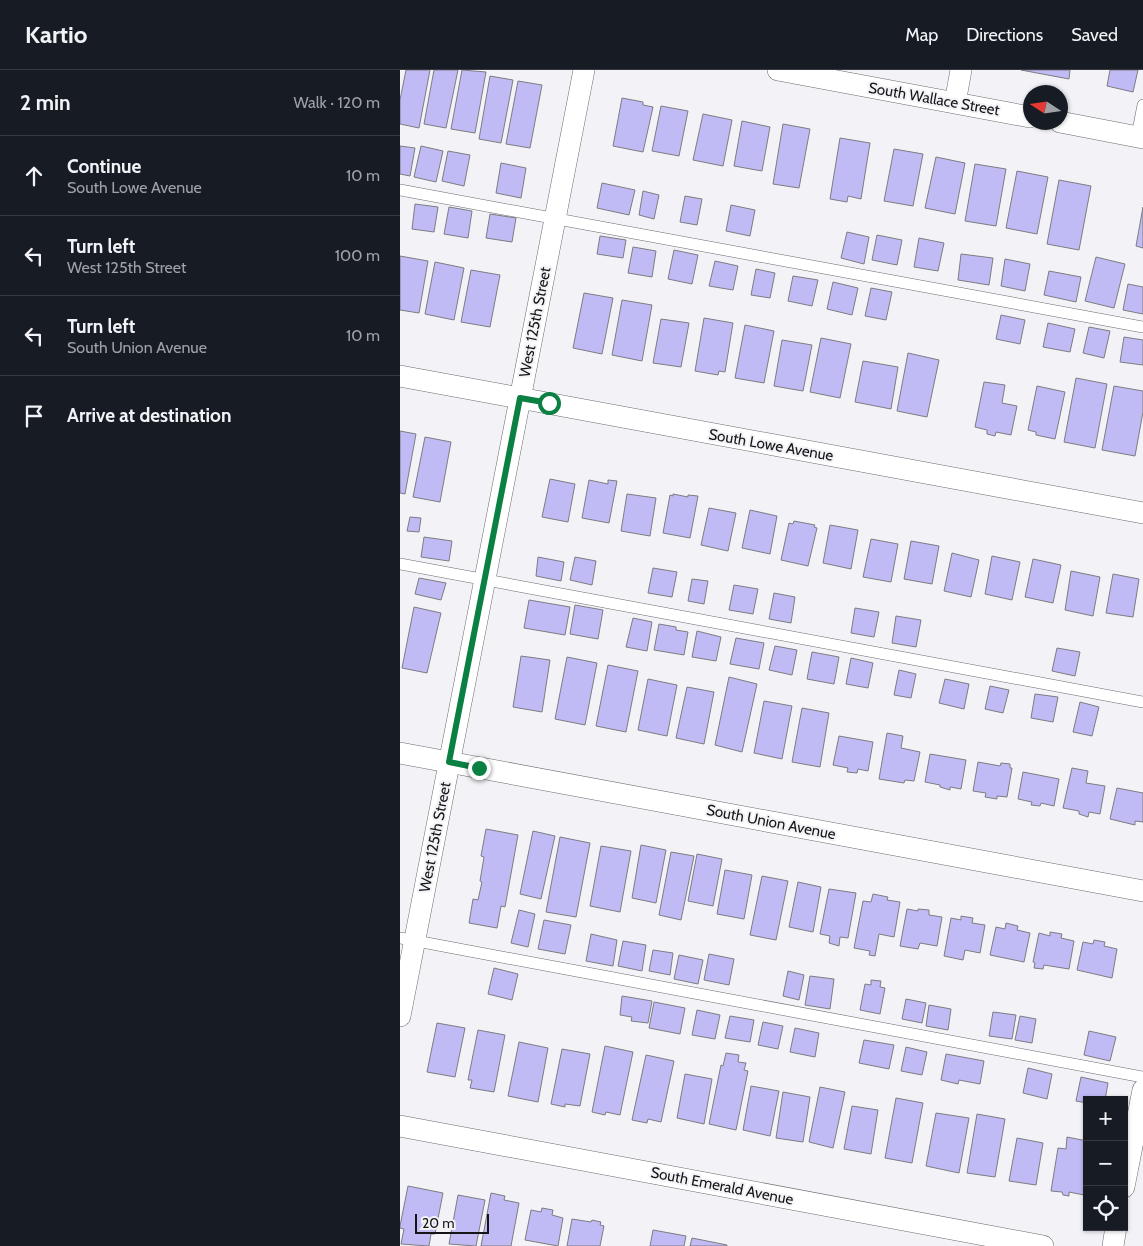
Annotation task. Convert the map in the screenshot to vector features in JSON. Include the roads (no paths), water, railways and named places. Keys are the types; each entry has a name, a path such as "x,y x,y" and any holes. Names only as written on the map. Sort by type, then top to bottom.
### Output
{"street":[{"name":"West 125th Street","path":"400,1016 407,940 449,762 584,70"},
{"name":"South Wallace Street","path":"778,70 1023,116"},
{"path":"955,103 961,70"},
{"path":"1068,124 1140,137"},
{"name":"South Lowe Avenue","path":"400,376 1143,513"},
{"name":"South Union Avenue","path":"400,753 1143,892"},
{"path":"1124,1186 1143,1090"},
{"name":"South Emerald Avenue","path":"400,1126 1043,1246"},
{"path":"1113,1246 1115,1231"}],"lane":[{"path":"1140,137 1143,105"},
{"path":"400,190 1143,327"},
{"path":"400,564 1143,702"},
{"path":"407,940 1143,1077"}]}
